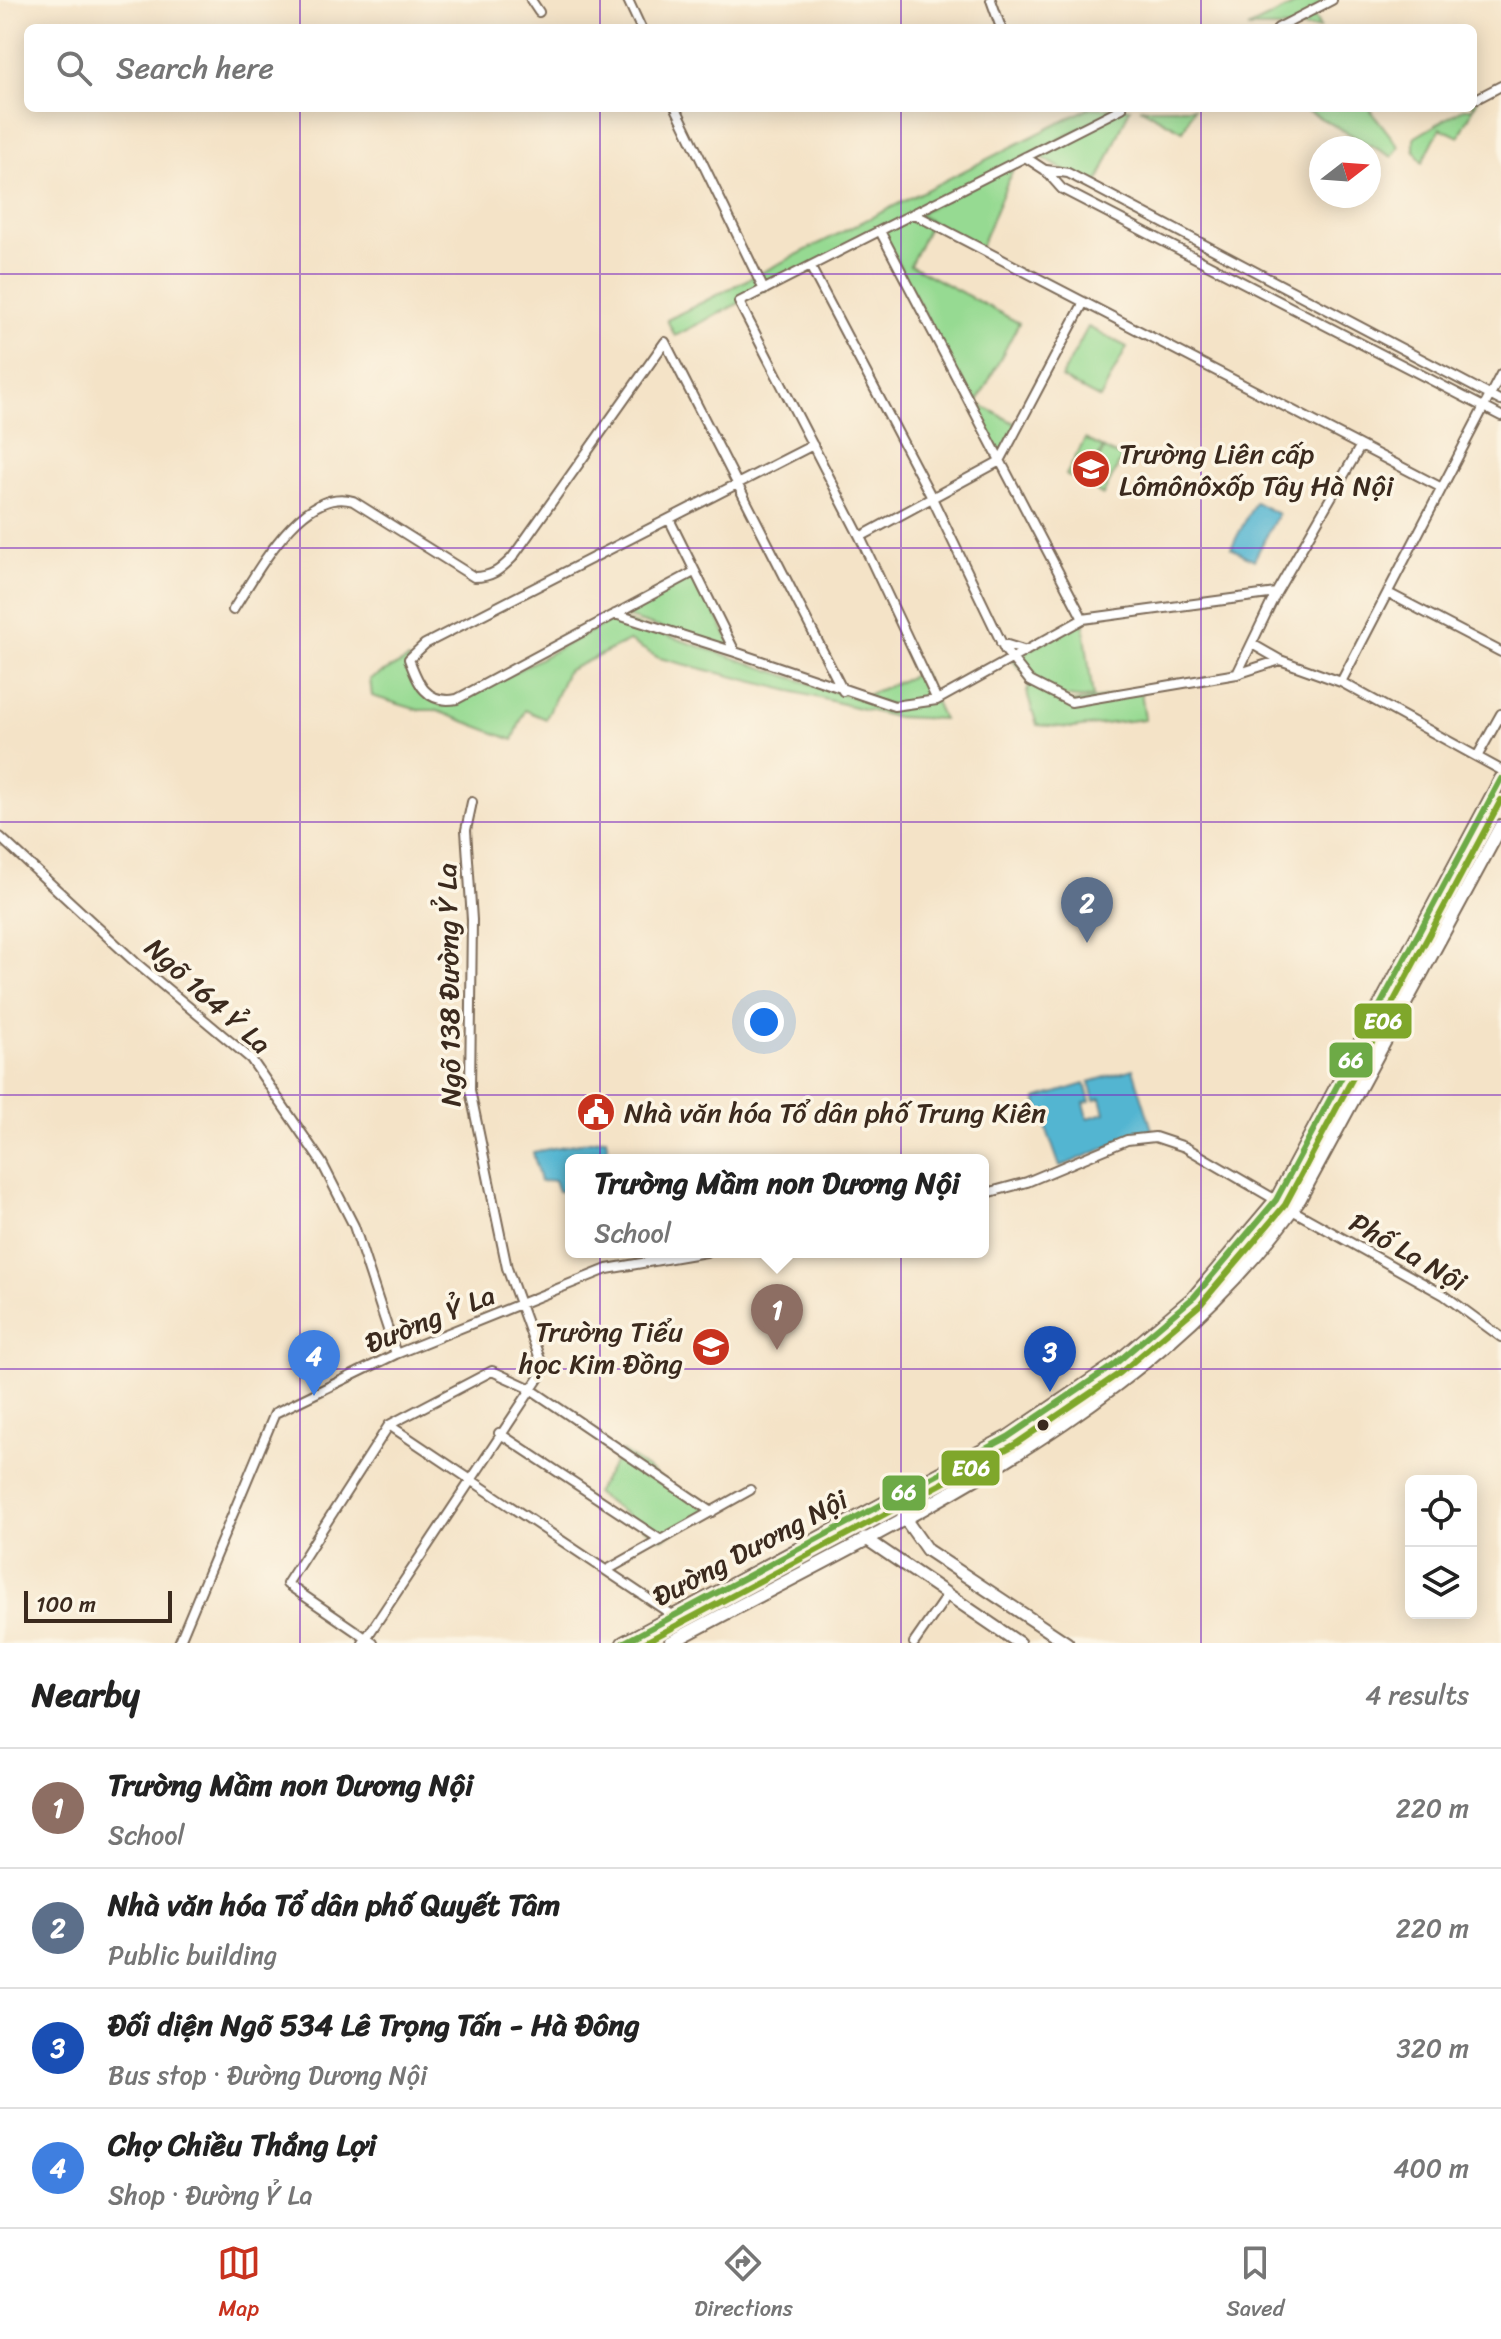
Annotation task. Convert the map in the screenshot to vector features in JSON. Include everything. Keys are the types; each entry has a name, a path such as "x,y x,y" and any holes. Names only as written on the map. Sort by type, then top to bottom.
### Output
{"main road":[{"name":"Đường Dương Nội","path":"623,1643 1008,1437 1073,1396 1194,1297 1276,1200 1501,779"},
{"name":"Đường Dương Nội","path":"670,1643 1018,1454 1096,1401 1161,1349 1229,1285 1292,1210 1501,826"},
{"path":"1276,1200 1292,1210"},
{"path":"903,1516 927,1550 1067,1643"},
{"path":"865,1538 1019,1643"},
{"path":"948,1594 962,1574"}],"street":[{"path":"531,0 539,12"},
{"path":"628,0 639,24"},
{"path":"991,0 1000,24"},
{"path":"1286,24 1332,0"},
{"path":"1478,98 1501,86"},
{"path":"678,112 764,290"},
{"path":"937,700 860,537 739,302 1114,112"},
{"path":"1025,157 1045,170 1062,189 1501,416"},
{"path":"1045,170 1068,173 1100,193 1501,401"},
{"path":"914,214 1440,487"},
{"path":"880,231 1083,619"},
{"path":"810,266 932,498 1001,643 1030,681 1071,702 1237,674 1280,660"},
{"path":"860,537 1000,461 1084,302"},
{"path":"233,610 283,536 306,512 324,500 338,497 353,501 474,577 487,577 499,571 512,558 665,342 843,691"},
{"path":"1341,682 1501,374"},
{"path":"694,572 457,699 443,702 421,690 409,659 425,644 813,445"},
{"path":"1237,674 1276,593 1360,447"},
{"path":"669,519 735,652"},
{"path":"615,614 894,706 937,700 1083,619 1276,593"},
{"path":"1388,593 1501,652"},
{"path":"1001,643 1026,651"},
{"path":"1252,644 1280,660 1341,682 1501,770"},
{"path":"1478,755 1501,714"},
{"name":"Ngõ 138 Đường Ỷ La","path":"472,802 466,830 472,920 470,1090 507,1268 544,1370 529,1388"},
{"name":"Ngõ 164 Ỷ La","path":"0,837 135,962 251,1059 322,1163 354,1226 396,1354"},
{"path":"989,1192 1027,1182 1127,1140 1155,1137 1197,1153 1276,1200"},
{"name":"Phố La Nội","path":"1292,1210 1444,1295 1501,1337"},
{"name":"Đường Ỷ La","path":"179,1643 275,1413 396,1354 607,1269 671,1258"},
{"path":"529,1388 368,1641 287,1584 389,1425 492,1371 529,1388 712,1512"},
{"path":"389,1425 674,1616"},
{"path":"499,1433 661,1540"},
{"path":"607,1570 750,1490"},
{"path":"914,1643 948,1594"}],"green space":[{"path":"1304,0 1332,0 1311,11 1318,24 1256,24"},
{"path":"1081,112 1112,112 675,336 667,320"},
{"path":"1116,112 1128,112 1095,189 1035,153"},
{"path":"1147,112 1192,112 1183,131"},
{"path":"1309,112 1372,112 1399,147 1392,157 1381,151 1381,136 1353,136"},
{"path":"1457,112 1472,112 1459,137 1440,128 1422,163 1414,150 1414,138"},
{"path":"1015,164 980,248 917,214"},
{"path":"914,215 931,223 910,265 1019,323 977,403 1018,425 1000,459 881,231"},
{"path":"1088,327 1127,347 1100,399 1061,378"},
{"path":"1085,439 1103,448 1084,484 1066,475"},
{"path":"1104,449 1122,458 1103,495 1085,485"},
{"path":"694,573 735,651 616,614"},
{"path":"615,618 841,694 892,706 864,696 922,672 943,719 895,717 659,658 629,641 567,671 546,719 525,710 513,740 435,710 418,710 372,696 370,679 409,659 418,692 442,706 459,702"},
{"path":"1083,619 1093,697 1058,695 1039,684 1012,660"},
{"path":"1030,681 1071,703 1141,691 1145,719 1073,728 1037,725 1027,693"},
{"path":"622,1451 711,1512 661,1539 595,1493"}],"water":[{"path":"1255,502 1278,514 1254,560 1231,548"},
{"path":"1133,1069 1154,1136 1127,1139 1060,1167 1036,1099 1085,1084 1090,1101 1084,1103 1088,1118 1105,1113 1101,1098 1094,1100 1089,1082"},
{"path":"606,1138 609,1154 565,1154 565,1192 558,1191 554,1180 540,1182 533,1152"}],"transit line":[{"name":"66","path":"623,1643 1008,1437 1114,1365 1194,1297 1276,1200 1501,779"},
{"name":"E06","path":"644,1643 1014,1445 1120,1373 1201,1304 1285,1205 1501,800"}],"place":[{"name":"Trường Liên cấp Lômônôxốp Tây Hà Nội","path":"1091,469"},
{"name":"Nhà văn hóa Tổ dân phố Quyết Tâm","path":"1087,943"},
{"name":"Nhà văn hóa Tổ dân phố Trung Kiên","path":"596,1112"},
{"name":"Trường Tiểu học Kim Đồng","path":"711,1347"},
{"name":"Trường Mầm non Dương Nội","path":"777,1350"},
{"name":"Đối diện Ngõ 534 Lê Trọng Tấn - Hà Đông","path":"1050,1392"},
{"name":"Chợ Chiều Thắng Lợi","path":"314,1396"}]}
